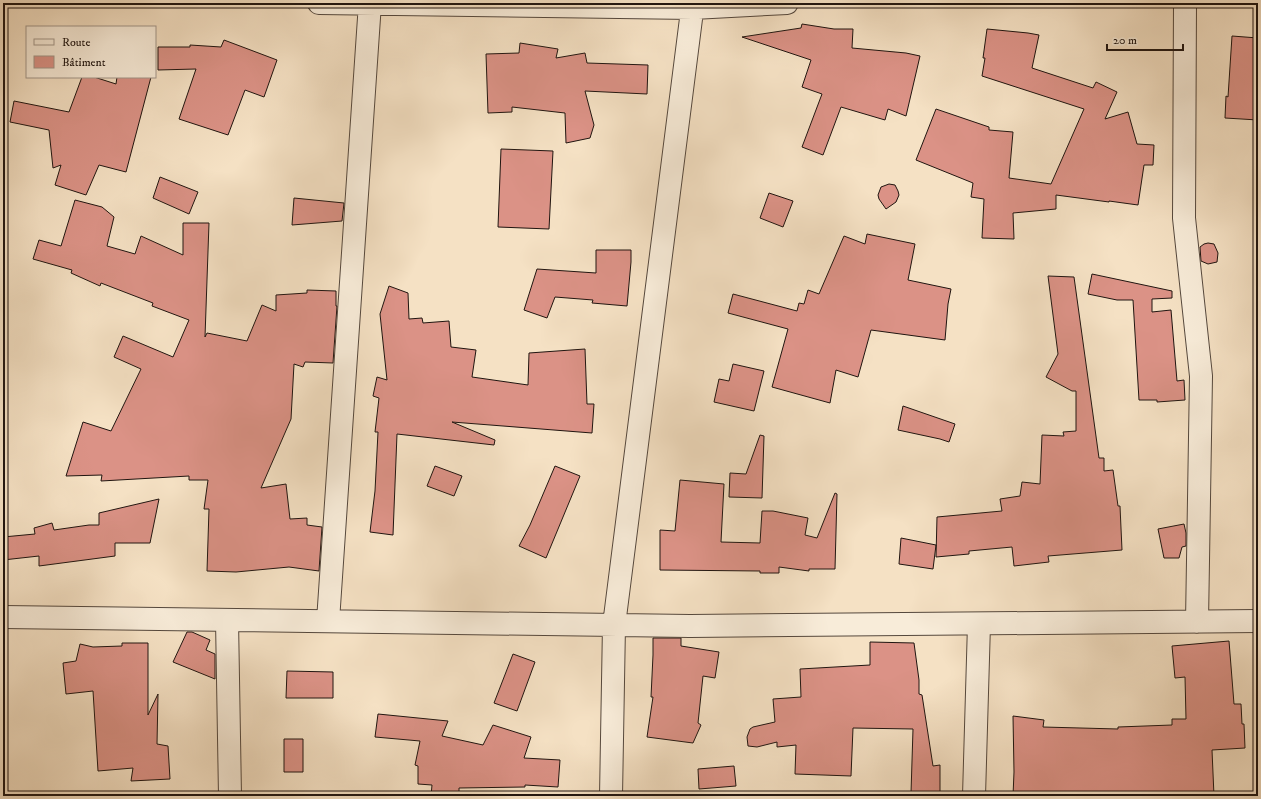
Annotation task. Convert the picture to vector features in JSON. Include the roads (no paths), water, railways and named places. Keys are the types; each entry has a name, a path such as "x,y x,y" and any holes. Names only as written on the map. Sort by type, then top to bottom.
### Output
{"street":[{"path":"319,3 693,5 787,3"},
{"path":"328,621 370,3"},
{"path":"1185,3 1184,218 1201,376 1198,622"},
{"path":"611,796 614,625 693,5"},
{"path":"3,617 690,626 1258,621"},
{"path":"227,620 230,796"},
{"path":"974,796 979,624"}]}
